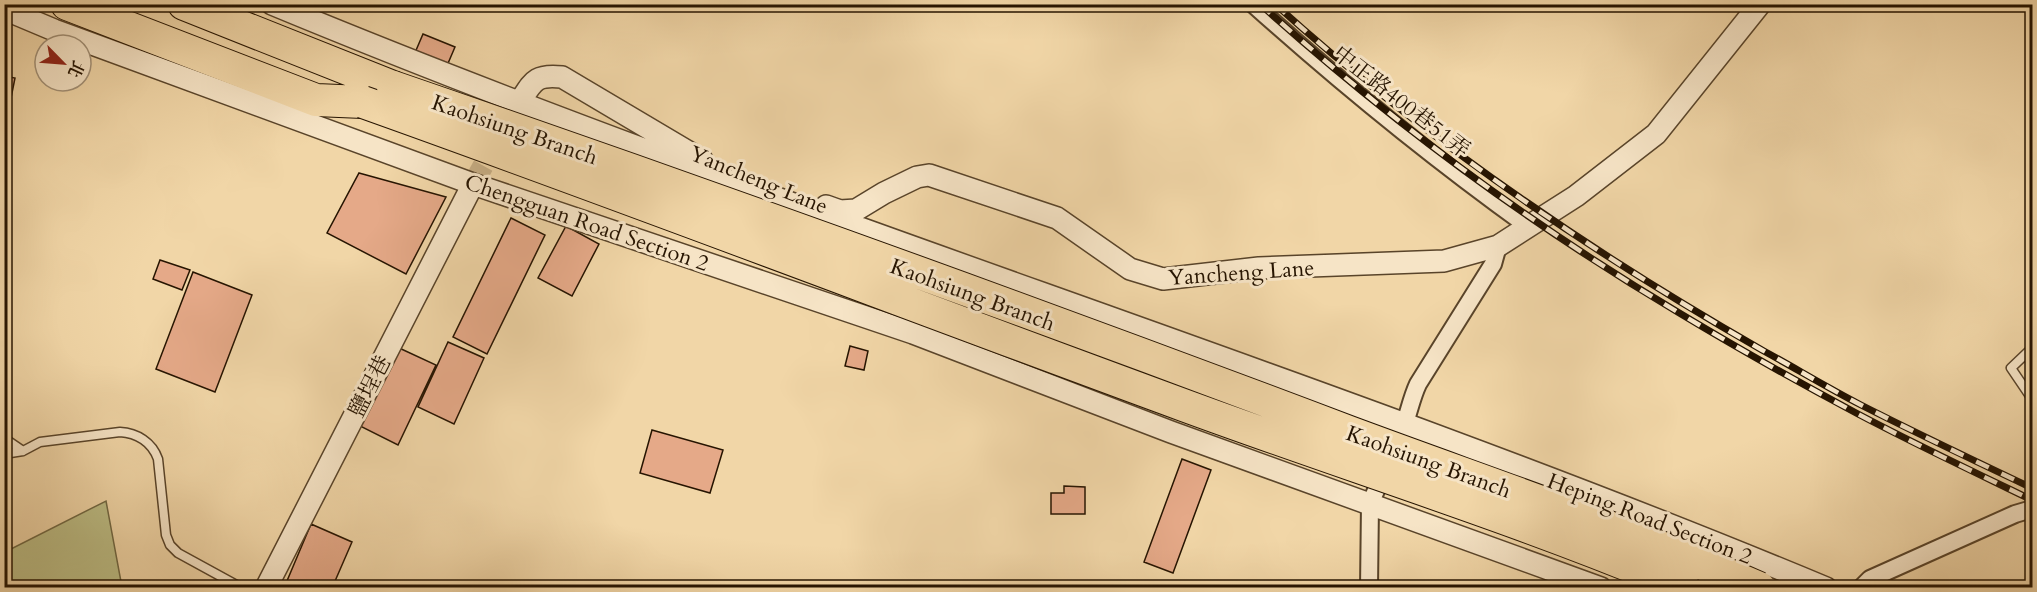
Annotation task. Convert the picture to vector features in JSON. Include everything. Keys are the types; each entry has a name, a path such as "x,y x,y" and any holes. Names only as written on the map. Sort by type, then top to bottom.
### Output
{"highway":[{"path":"67,4 316,100 363,102"},
{"name":"Kaohsiung Branch","path":"117,4 363,102 568,175 1190,407 1613,558 1684,588"},
{"name":"Kaohsiung Branch","path":"184,4 393,87 560,144 1222,384 1601,524 1759,588"},
{"path":"224,4 393,87"}],"street":[{"path":"272,4 519,103"},
{"name":"中正路400巷51弄","path":"1253,4 1323,67 1493,201 1529,226"},
{"name":"Yancheng Lane","path":"519,103 533,81 547,76 562,77 714,166 840,211 856,210 917,177 929,175 1057,218 1130,269 1163,279 1259,268 1433,262 1498,246 1576,196 1656,134 1760,4"},
{"name":"Chengguan Road Section 2","path":"4,9 54,30 473,184 913,333 1171,432 1370,504"},
{"name":"Heping Road Section 2","path":"519,103 1405,424 1709,539 1826,588"},
{"name":"鹽埕巷","path":"266,588 473,184"},
{"path":"1370,588 1370,504 1405,424 1410,401 1418,384 1493,264 1498,246"},
{"path":"1370,504 1601,588"},
{"path":"1861,588 1870,579 2015,514 2032,509"}],"lane":[{"path":"2032,348 2011,368 2032,399"},
{"path":"4,454 23,451 40,442 120,432 138,436 155,451 158,459 166,535 170,545 178,553 242,588"},
{"path":"4,438 23,451"}],"green space":[{"path":"106,501 122,587 5,587 5,552"}],"building":[{"path":"423,34 455,47 446,68 414,55"},
{"path":"4,76 15,78 10,103 4,102"},
{"path":"359,173 446,197 406,274 327,233"},
{"path":"511,218 545,235 487,354 453,337"},
{"path":"566,226 599,244 572,296 538,278"},
{"path":"160,260 190,270 182,290 153,279"},
{"path":"193,272 252,295 215,392 156,369"},
{"path":"448,342 484,358 454,424 418,407"},
{"path":"850,346 868,351 864,370 845,366"},
{"path":"397,347 436,365 398,445 360,426"},
{"path":"652,430 723,450 710,493 640,473"},
{"path":"1182,459 1211,470 1173,573 1144,562"},
{"path":"1064,486 1085,487 1085,514 1051,514 1051,493 1064,493"},
{"path":"311,524 352,542 332,588 284,588"}],"tunnel":[{"path":"473,184 499,137"}],"railway":[{"path":"1260,4 1410,130 1516,207 1625,280 1725,340 1836,402 2032,500"},
{"path":"1275,4 1389,101 1449,146 1509,190 1634,273 1762,350 1849,398 2032,488"}]}
